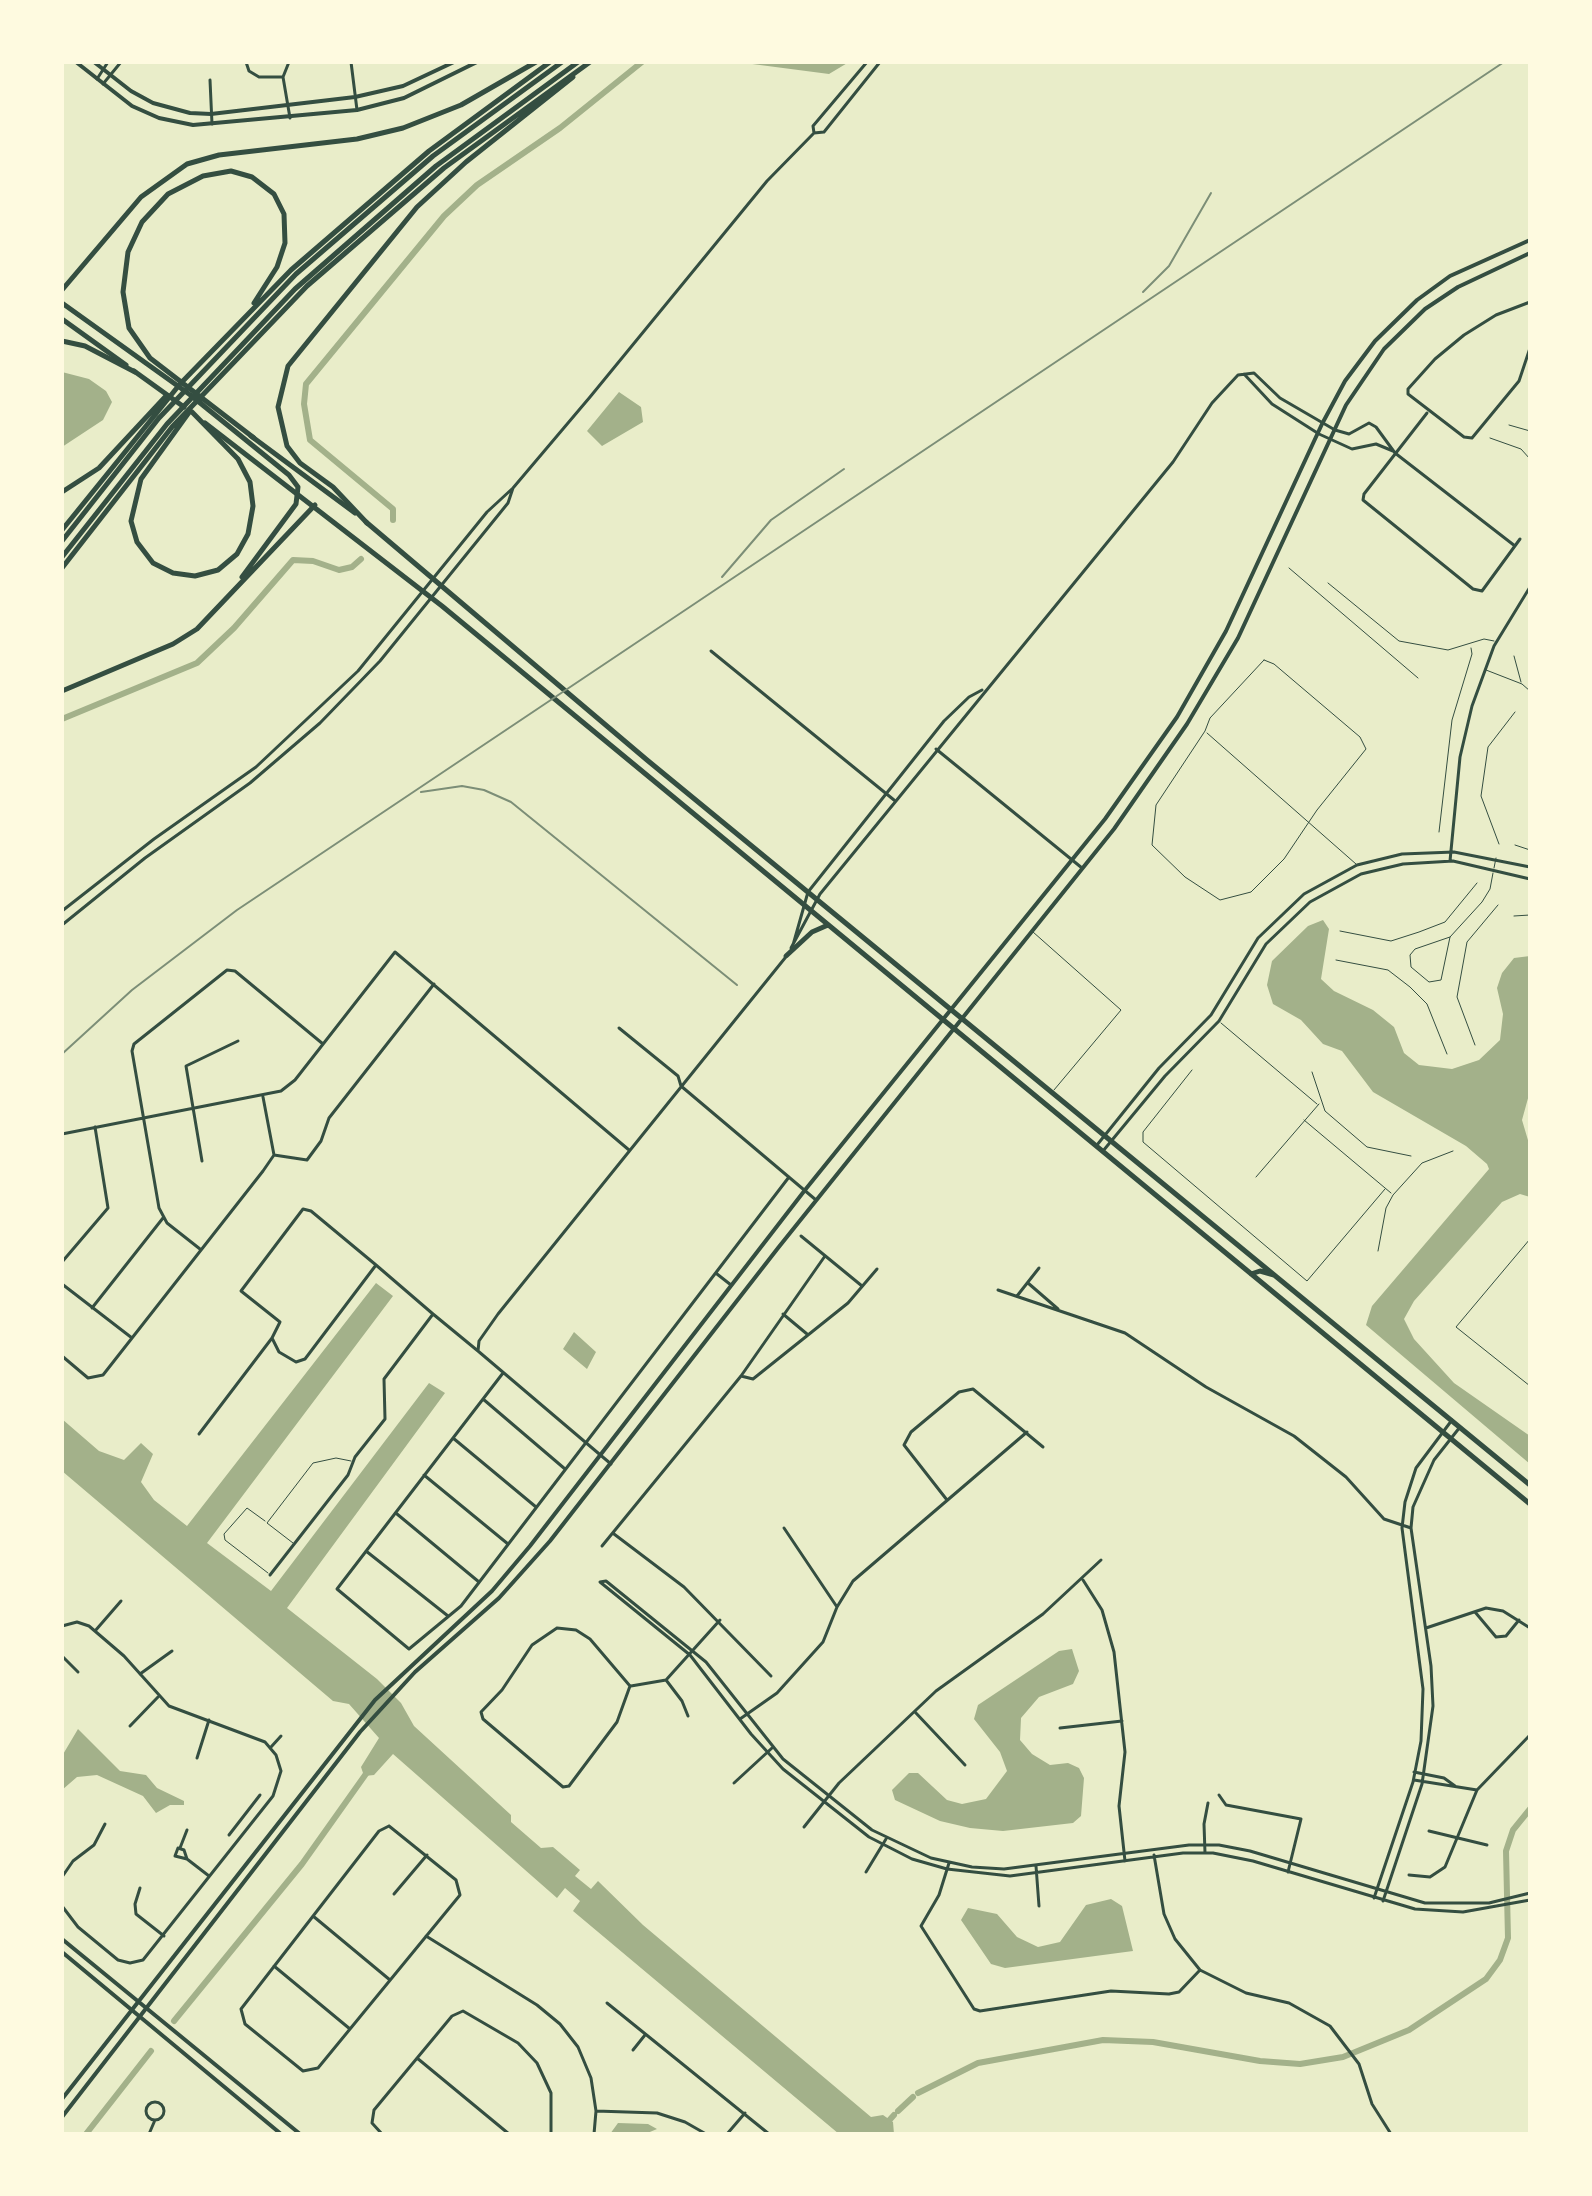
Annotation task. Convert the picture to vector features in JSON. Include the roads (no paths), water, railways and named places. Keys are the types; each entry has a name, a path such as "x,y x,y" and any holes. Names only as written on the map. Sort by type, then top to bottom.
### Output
{"main road":[{"path":"62,290 141,197 180,168 219,155 357,139 403,128 461,105 536,62"},
{"path":"62,530 154,414 247,313 389,183 550,62"},
{"path":"62,492 99,468 274,295 363,214 445,147 562,62"},
{"path":"62,568 196,397 292,300 374,225 475,144 584,63"},
{"path":"367,523 333,487 300,463 285,441 278,401 288,366 386,242 428,195 561,90 584,63"},
{"path":"247,313 280,261 286,237 284,214 274,194 252,177 231,171 203,176 168,194 139,227 124,268 124,307 131,332 146,355 367,523 631,747 1530,1485"},
{"path":"62,303 254,438"},
{"path":"62,319 192,412 424,592 1530,1504"},
{"path":"62,341 85,346 135,372"},
{"path":"62,557 210,381"},
{"path":"196,397 289,475 299,493"},
{"path":"172,428 141,479 131,521 137,542 153,563 173,573 195,576 218,570 237,554 248,534 253,506 250,482 238,459 192,412"},
{"path":"62,541 154,414"},
{"path":"225,599 292,510 299,493"},
{"path":"62,691 179,641 202,625 315,505"},
{"path":"606,742 617,740 631,747"},
{"path":"697,817 719,819"},
{"path":"786,956 812,932 828,925"},
{"path":"1239,1264 1258,1261"},
{"path":"1251,1274 1260,1271 1275,1275"}],"street":[{"path":"76,62 132,106 159,118 193,125 357,110 404,98 477,62"},
{"path":"94,62 153,103 190,113 211,114 355,97 403,86 454,62"},
{"path":"97,79 108,62"},
{"path":"103,84 121,62"},
{"path":"246,62 249,71 259,77 283,77"},
{"path":"289,62 283,77 290,118"},
{"path":"351,62 357,110"},
{"path":"814,133 813,126 867,62"},
{"path":"62,911 272,753 358,671 487,512 513,488 767,181 814,133 824,132 880,62"},
{"path":"210,80 212,124"},
{"path":"62,2099 354,1726 389,1685 492,1591 805,1190 1073,860 1142,768 1219,645 1248,590 1322,424 1345,381 1393,321 1450,276 1530,240"},
{"path":"62,2117 360,1732 397,1691 525,1571 1153,776 1238,638 1335,430 1365,375 1413,320 1458,287 1530,253"},
{"path":"1530,302 1496,315 1464,335 1435,359 1408,389 1408,394 1464,437 1472,438 1519,381 1530,348"},
{"path":"478,1351 479,1341 498,1314 786,956 816,899 1180,453 1212,403 1229,383 1244,374 1254,373 1280,398 1335,430 1355,433 1369,423 1395,453"},
{"path":"1244,374 1272,404 1319,434 1352,449 1376,444 1395,453 1515,546"},
{"path":"1429,412 1364,494 1363,500 1473,589 1482,591 1520,539"},
{"path":"1376,444 1381,434"},
{"path":"62,925 145,858 283,756 365,677 508,503 513,488"},
{"path":"1450,861 1464,735 1497,642 1530,587"},
{"path":"711,651 894,800"},
{"path":"793,945 808,892 944,721 969,697 985,689"},
{"path":"936,749 1082,869"},
{"path":"1096,1146 1159,1068 1211,1015 1244,959 1275,919 1304,894 1357,865 1402,854 1451,852 1496,858 1530,867"},
{"path":"1103,1152 1165,1076 1219,1021 1253,964 1282,926 1310,902 1361,874 1403,864 1450,861 1494,868 1530,879"},
{"path":"62,1134 263,1097 281,1091 295,1080 395,952 629,1150"},
{"path":"200,1249 163,1218 142,1118 132,1051 134,1044 227,970 235,971 323,1044"},
{"path":"274,1155 307,1160 321,1141 329,1118 434,984"},
{"path":"619,1028 678,1076 681,1086 816,1200"},
{"path":"202,1161 186,1066 238,1041"},
{"path":"62,1356 93,1379 103,1375 132,1338 274,1155 263,1097"},
{"path":"62,1262 108,1208 95,1127"},
{"path":"503,1373 337,1589 409,1649 449,1617 479,1582 789,1177"},
{"path":"199,1434 272,1338 280,1322 241,1291 303,1209 311,1211 611,1464"},
{"path":"92,1308 163,1218"},
{"path":"801,1236 862,1286"},
{"path":"602,1546 741,1376 825,1256"},
{"path":"272,1338 279,1352 289,1359 305,1359 376,1265"},
{"path":"1017,1296 1039,1268"},
{"path":"741,1376 753,1379 848,1303 877,1269"},
{"path":"717,1274 731,1285"},
{"path":"1028,1283 1061,1311"},
{"path":"62,1284 132,1338"},
{"path":"998,1290 1125,1333 1206,1387 1294,1436 1346,1477 1384,1519 1402,1528 1411,1528"},
{"path":"270,1575 348,1475 353,1462 385,1419 384,1379 433,1314"},
{"path":"783,1314 807,1334"},
{"path":"947,1500 907,1450 905,1440 959,1392 973,1389 1043,1447"},
{"path":"483,1399 566,1470"},
{"path":"1373,1899 1413,1780 1421,1741 1423,1689 1402,1528 1410,1481 1442,1430 1452,1420"},
{"path":"1382,1902 1422,1781 1433,1706 1426,1628 1411,1528 1417,1490 1460,1427"},
{"path":"740,1719 777,1693 823,1642 837,1607 853,1581 1027,1432"},
{"path":"453,1438 537,1508"},
{"path":"424,1475 508,1544"},
{"path":"397,1514 479,1582"},
{"path":"784,1528 837,1607"},
{"path":"613,1533 720,1620 771,1676"},
{"path":"366,1551 449,1617"},
{"path":"804,1827 829,1797 936,1691 1043,1614 1101,1560"},
{"path":"1530,1893 1489,1903 1425,1903 1233,1847 1204,1845 1004,1869 949,1863 886,1839 829,1797 772,1748 717,1674 693,1650 606,1581 600,1580 602,1587 690,1655 766,1753 882,1844 947,1869 997,1875 1037,1873 1205,1853 1237,1857 1382,1902 1425,1911 1489,1909 1530,1900"},
{"path":"1083,1580 1110,1628 1122,1721 1124,1769 1119,1806 1125,1861"},
{"path":"95,1631 121,1601"},
{"path":"1426,1628 1486,1608 1503,1611 1530,1628"},
{"path":"1475,1612 1496,1637 1506,1636 1519,1620"},
{"path":"630,1686 666,1680 720,1620"},
{"path":"62,1626 77,1622 95,1631 140,1674 158,1697 175,1709 257,1737 271,1747 280,1763 280,1780 262,1810 143,1960 122,1962 78,1927 62,1906"},
{"path":"557,1628 576,1630 590,1639 630,1686 617,1722 569,1786 563,1787 552,1780 483,1719 481,1712 502,1690 532,1645 557,1628"},
{"path":"140,1674 172,1651"},
{"path":"62,1656 78,1672"},
{"path":"666,1680 682,1701 688,1716"},
{"path":"130,1726 158,1697"},
{"path":"915,1711 965,1765"},
{"path":"197,1758 209,1720"},
{"path":"1060,1728 1122,1721"},
{"path":"1409,1875 1430,1877 1439,1873 1451,1858 1477,1790 1530,1735"},
{"path":"271,1747 281,1736"},
{"path":"734,1783 772,1748"},
{"path":"1414,1772 1444,1778 1455,1786"},
{"path":"1413,1780 1477,1790"},
{"path":"229,1835 260,1795"},
{"path":"1219,1795 1224,1805 1301,1819 1288,1872"},
{"path":"1205,1853 1208,1803"},
{"path":"254,1804 262,1810"},
{"path":"62,1877 73,1861 94,1845 105,1824"},
{"path":"382,1828 397,1829 456,1880 461,1891 318,2068 307,2072 242,2020 241,2009 313,1916 382,1828"},
{"path":"187,1830 180,1848 175,1850 175,1856 187,1859"},
{"path":"1429,1831 1487,1845"},
{"path":"866,1872 886,1839"},
{"path":"180,1848 187,1859 210,1876"},
{"path":"1153,1850 1164,1914 1175,1939 1200,1970 1246,1993 1289,2003 1314,2014 1347,2043 1359,2064 1372,2104 1388,2133"},
{"path":"394,1894 427,1855"},
{"path":"949,1863 939,1895 921,1926 974,2009 980,2011 1111,1991 1169,1994 1179,1992 1200,1970"},
{"path":"1036,1866 1039,1906"},
{"path":"140,1888 135,1904 136,1914 164,1936"},
{"path":"1425,1903 1425,1911"},
{"path":"313,1916 390,1980"},
{"path":"426,1936 537,2005 560,2024 586,2064 596,2111 594,2134"},
{"path":"62,1939 300,2134"},
{"path":"62,1952 281,2134"},
{"path":"274,1966 350,2029"},
{"path":"607,2003 769,2134"},
{"path":"382,2134 374,2126 372,2114 452,2016 467,2012 518,2043 537,2063 551,2093 551,2134"},
{"path":"633,2050 645,2035"},
{"path":"417,2058 509,2134"},
{"path":"149,2134 155,2120 164,2113 161,2104 156,2102 146,2110 155,2120"},
{"path":"596,2111 657,2113 706,2134"},
{"path":"727,2134 745,2113"}],"lane":[{"path":"1509,425 1530,431"},
{"path":"1490,438 1521,449 1530,459"},
{"path":"1289,568 1418,678"},
{"path":"1328,583 1399,641 1448,650 1484,639 1497,642"},
{"path":"1439,832 1452,720 1472,654 1470,645"},
{"path":"1514,656 1522,684"},
{"path":"1264,660 1274,664 1360,737 1366,746 1363,756 1310,821 1284,859 1251,892 1220,900 1185,877 1152,845 1156,805 1205,731 1210,718 1264,660"},
{"path":"1486,670 1522,684 1530,691"},
{"path":"1499,844 1481,796 1488,747 1515,712"},
{"path":"1205,731 1310,821 1357,865 1361,874"},
{"path":"1515,845 1530,850"},
{"path":"1450,937 1415,949 1410,955 1411,967 1429,982 1441,980 1444,975 1450,937 1490,889 1496,858"},
{"path":"1340,931 1391,941 1419,932 1445,922 1477,883"},
{"path":"1475,1045 1457,997 1467,942 1498,905"},
{"path":"1514,916 1530,915"},
{"path":"1032,932 1121,1010 1052,1092"},
{"path":"1336,960 1388,970 1410,987 1427,1004 1447,1054"},
{"path":"1211,1015 1317,1104"},
{"path":"1192,1070 1143,1132 1143,1142 1307,1281 1385,1189"},
{"path":"1312,1072 1325,1111 1367,1147 1411,1156"},
{"path":"1256,1177 1317,1104 1322,1103"},
{"path":"1304,1120 1393,1195"},
{"path":"1378,1251 1386,1208 1393,1195 1422,1163 1453,1151"},
{"path":"1530,1239 1456,1327 1530,1386"},
{"path":"267,1523 313,1463 336,1458 353,1462"},
{"path":"270,1575 225,1540 224,1534 247,1508 295,1544"}],"waterway":[{"path":"393,520 393,509 310,440 304,404 306,384 444,216 477,185 560,128 642,62"},
{"path":"62,719 197,663 234,628 293,560 313,561 339,570 352,567 361,559"},
{"path":"174,2021 302,1864 368,1771"},
{"path":"918,2093 978,2063 1103,2040 1153,2042 1260,2061 1300,2064 1343,2057 1409,2030 1486,1979 1500,1960 1508,1938 1506,1851 1513,1830 1530,1809"},
{"path":"86,2134 151,2051"},
{"path":"898,2111 913,2097"},
{"path":"877,2134 894,2115"}],"railway":[{"path":"62,1054 132,990 237,910 1504,62"},
{"path":"1143,292 1169,266 1211,193"},
{"path":"722,577 771,520 844,469"},
{"path":"421,792 462,786 484,790 511,802 737,985"}]}
